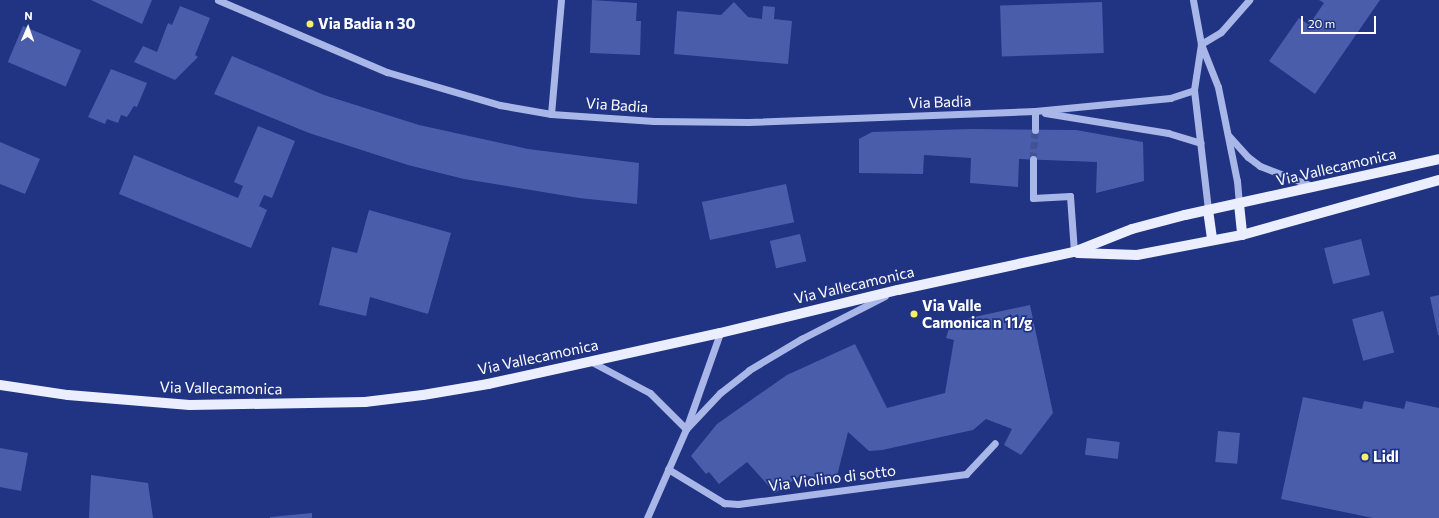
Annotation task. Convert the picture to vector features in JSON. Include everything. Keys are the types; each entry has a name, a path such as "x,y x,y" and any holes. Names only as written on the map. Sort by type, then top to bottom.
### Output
{"main road":[{"name":"Via Vallecamonica","path":"0,385 68,395 190,405 365,402 488,384 720,333 898,290 1074,252 1132,229 1208,210 1439,159"},
{"name":"Via Vallecamonica","path":"1074,252 1137,255 1242,234 1439,180"},
{"path":"1239,204 1242,234"},
{"path":"1208,210 1212,240"}],"street":[{"name":"Via Badia","path":"218,0 387,72 500,105 551,114 654,121 748,122 1035,111 1170,98 1194,90"},
{"path":"551,114 561,0"},
{"path":"1193,0 1201,44 1218,87 1228,134 1239,204"},
{"path":"1201,44 1221,32 1249,0"},
{"path":"1201,44 1194,90 1208,210"},
{"name":"Via Badia","path":"1035,111 1168,133 1200,144"},
{"path":"1034,130 1035,111"},
{"path":"1228,134 1237,146 1260,166 1314,187"},
{"path":"1033,159 1033,198 1070,196 1074,252"},
{"path":"686,429 720,393 749,370 801,339 898,290"},
{"path":"647,518 686,429 720,333"},
{"path":"590,361 650,393 686,429"},
{"name":"Via Violino di sotto","path":"668,469 724,503 738,504 966,474 995,443"}],"building":[{"path":"91,0 152,0 142,24"},
{"path":"592,0 637,3 636,21 641,21 640,55 590,53"},
{"path":"1319,0 1380,0 1315,94 1269,61 1299,18 1309,25 1324,3"},
{"path":"734,2 748,17 762,19 763,6 775,7 774,19 792,21 788,64 674,54 677,11 721,15"},
{"path":"1102,2 1104,53 1002,57 1000,6"},
{"path":"180,6 210,18 195,55 198,57 175,80 134,62 143,46 157,52 168,23 172,25"},
{"path":"23,26 81,51 66,87 8,62"},
{"path":"232,56 324,95 419,125 528,149 639,163 637,204 579,198 464,179 408,165 309,133 214,94"},
{"path":"111,69 147,83 137,107 134,106 127,117 121,115 118,123 107,119 105,124 88,117"},
{"path":"258,126 295,141 272,198 264,195 259,206 267,210 251,248 119,194 134,155 238,198 243,186 234,182"},
{"path":"972,129 1076,130 1143,142 1144,181 1096,193 1097,162 1019,159 1018,187 970,183 971,158 924,155 923,174 859,173 859,139 872,132"},
{"path":"0,142 40,159 25,194 0,184"},
{"path":"786,184 794,222 710,240 702,202"},
{"path":"369,210 451,233 428,314 370,297 366,316 319,305 332,247 357,253"},
{"path":"800,234 806,261 776,268 770,241"},
{"path":"1361,239 1370,275 1333,284 1324,248"},
{"path":"1439,295 1439,335 1438,335 1430,297"},
{"path":"1030,305 1053,413 1021,455 1004,445 1012,429 986,419 973,430 882,450 869,451 848,432 836,480 801,475 775,493 747,462 719,484 709,472 706,474 691,456 717,424 787,375 855,344 887,408 945,393 954,340 946,338 951,322"},
{"path":"1383,311 1394,353 1363,361 1352,319"},
{"name":"Lidl","path":"1303,397 1362,409 1364,401 1404,409 1406,401 1439,408 1439,518 1373,518 1281,499"},
{"path":"1218,431 1240,433 1237,464 1215,462"},
{"path":"1087,438 1120,442 1118,459 1085,455"},
{"path":"0,448 28,453 21,491 0,487"},
{"path":"91,475 148,483 153,518 89,518"},
{"path":"312,513 312,518 270,518 270,517"}],"tunnel":[{"path":"1033,159 1035,130"}],"place":[{"name":"Via Badia n 30","path":"310,24"},
{"name":"Via Valle Camonica n 11/g","path":"914,314"},
{"name":"Lidl","path":"1365,457"}]}
